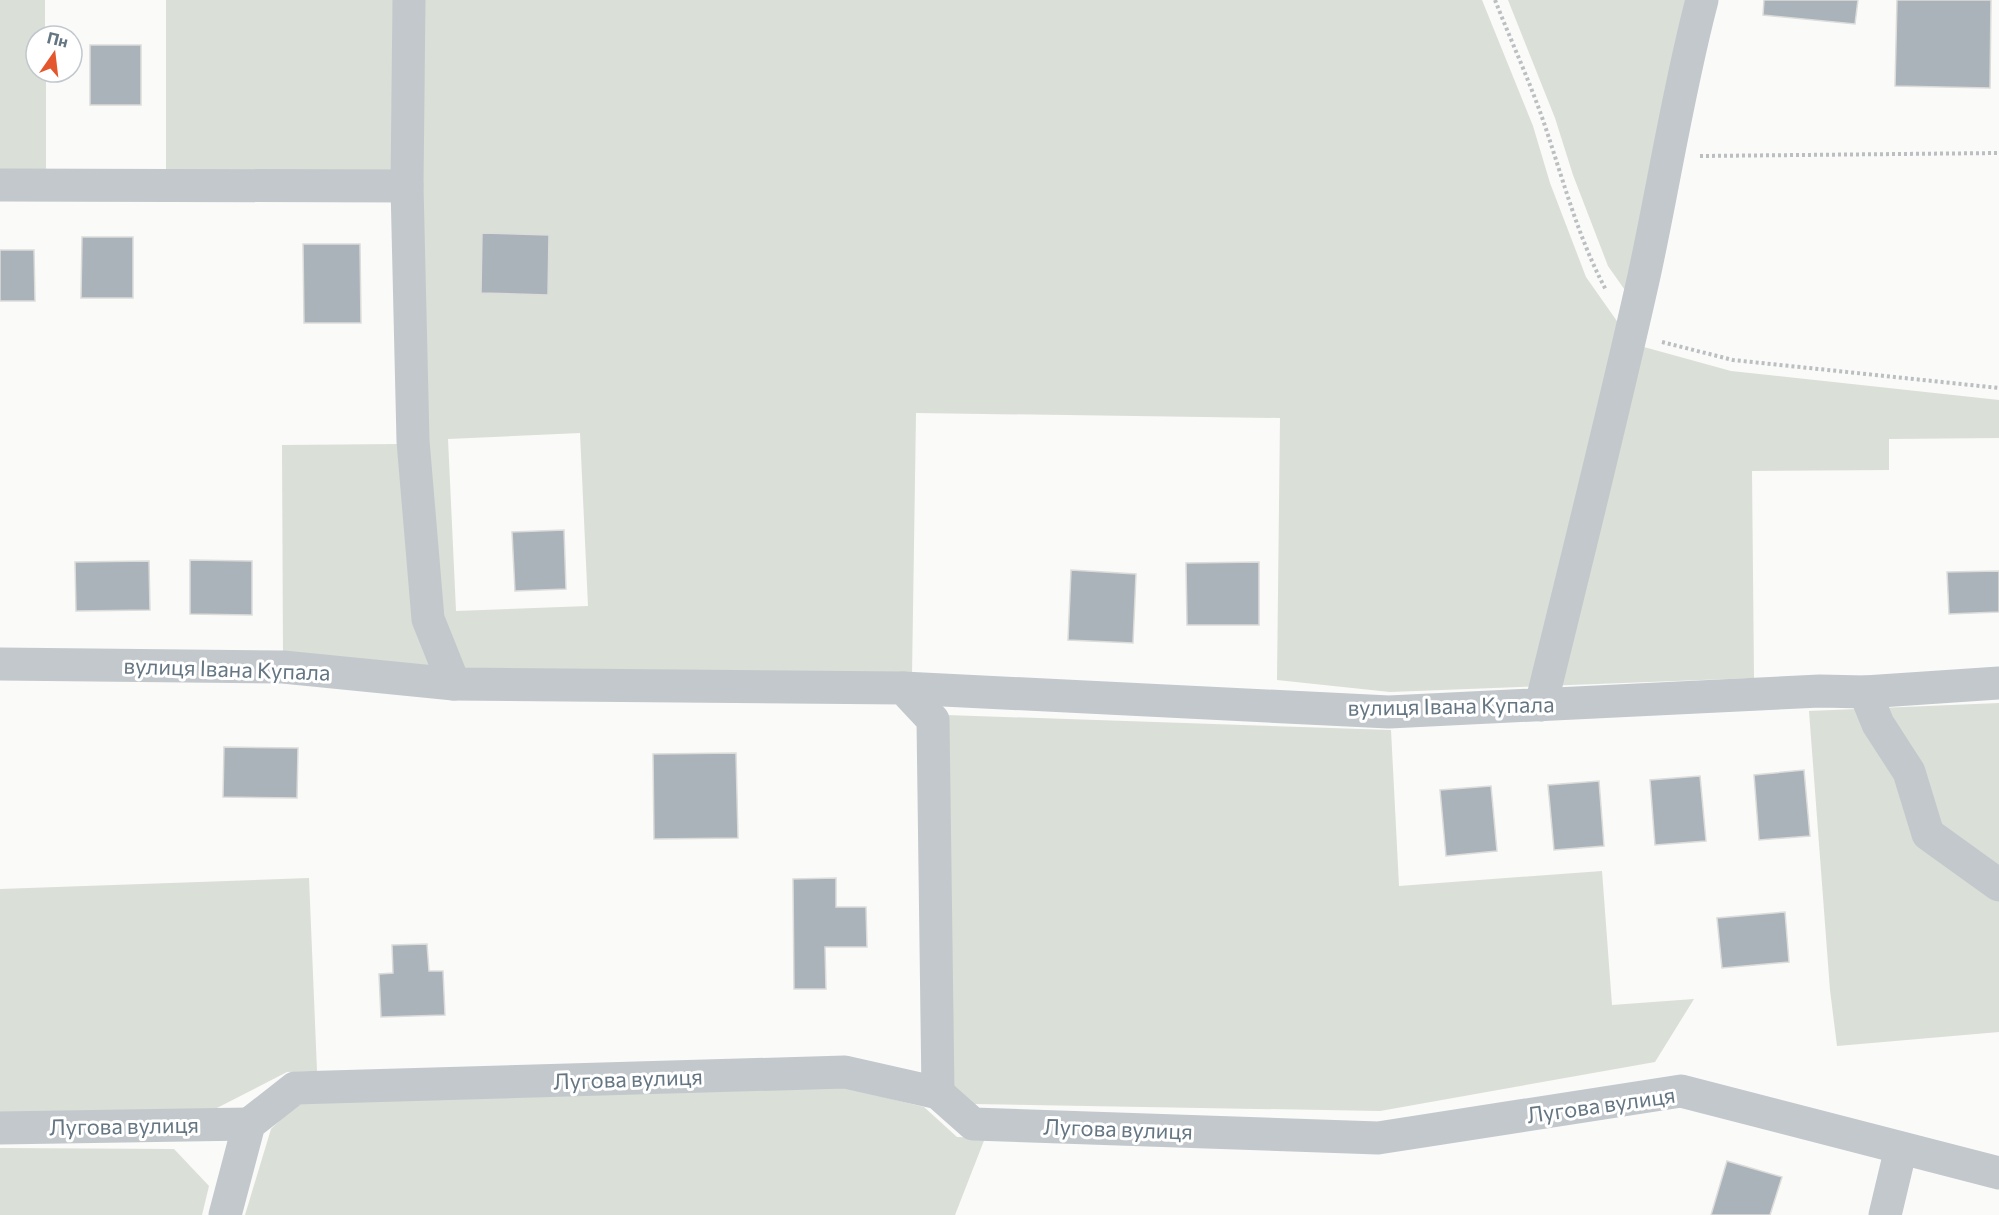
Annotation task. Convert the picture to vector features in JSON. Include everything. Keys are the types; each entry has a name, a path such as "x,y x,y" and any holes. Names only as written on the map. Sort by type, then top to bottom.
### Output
{"street":[{"path":"409,0 407,186 413,441 428,620 454,684"},
{"path":"1541,705 1631,334 1690,44 1702,0"},
{"path":"0,185 407,186"},
{"name":"вулиця Івана Купала","path":"0,664 283,668 454,684 903,688 1389,712 1820,691 1865,693 1999,683"},
{"path":"903,688 933,720 938,1094"},
{"path":"1865,693 1878,724 1909,772 1928,834 1999,885"},
{"name":"Лугова вулиця","path":"0,1128 249,1124 295,1088 846,1072 938,1094 973,1124 1378,1138 1681,1091 1999,1173"},
{"path":"225,1215 249,1124"},
{"path":"1885,1215 1901,1148"}],"path":[{"path":"1495,0 1543,122 1560,179 1596,272 1631,334 1733,360 1999,388"},
{"path":"1669,156 1999,153"}],"shaded area":[{"path":"0,0 45,0 45,24 24,24 24,84 46,84 46,176 0,176"},
{"path":"166,0 399,0 397,176 166,176"},
{"path":"418,0 1482,0 1533,126 1550,183 1586,277 1633,344 1731,371 1999,400 1999,438 1889,439 1889,470 1752,471 1754,678 1390,692 1277,680 1280,418 916,413 912,675 459,670 438,617 422,441","holes":["580,433 588,606 456,611 448,439"]},
{"path":"1508,0 1691,0 1634,303 1608,266 1573,175 1555,118"},
{"path":"401,444 437,669 283,655 282,445"},
{"path":"1999,703 1999,1032 1837,1046 1830,990 1809,711"},
{"path":"946,715 1391,730 1399,886 1602,871 1612,1005 1694,999 1655,1062 1380,1111 974,1104 950,1084"},
{"path":"309,878 317,1071 287,1072 213,1110 0,1113 0,889"},
{"path":"843,1087 924,1107 957,1137 985,1138 955,1215 245,1215 271,1129 299,1101"},
{"path":"0,1148 174,1149 209,1186 202,1215 0,1215"}],"building":[{"path":"1764,0 1858,0 1855,24 1763,15"},
{"path":"1897,0 1991,0 1990,88 1895,86"},
{"path":"90,45 141,45 141,105 90,105"},
{"path":"482,233 549,235 548,295 481,293"},
{"path":"82,237 133,237 133,298 81,298"},
{"path":"303,244 360,244 361,323 304,323"},
{"path":"0,250 34,250 35,301 0,301"},
{"path":"564,530 566,589 515,591 512,532"},
{"path":"190,560 252,561 252,615 190,614"},
{"path":"149,561 150,610 76,611 75,562"},
{"path":"1259,562 1259,625 1187,625 1186,563"},
{"path":"1071,570 1136,574 1133,643 1068,640"},
{"path":"1999,571 1999,612 1949,614 1947,572"},
{"path":"224,747 298,748 297,798 223,797"},
{"path":"736,753 738,838 654,839 653,754"},
{"path":"1804,770 1810,836 1759,840 1754,775"},
{"path":"1700,776 1706,841 1655,845 1650,780"},
{"path":"1599,781 1604,846 1554,850 1548,785"},
{"path":"1491,786 1497,851 1446,856 1440,790"},
{"path":"836,878 836,907 866,907 867,947 825,947 826,989 794,989 793,879"},
{"path":"1785,912 1789,962 1722,968 1717,918"},
{"path":"427,944 429,971 443,971 445,1015 381,1017 379,974 393,973 392,945"},
{"path":"1727,1161 1782,1177 1770,1215 1711,1215"}]}
